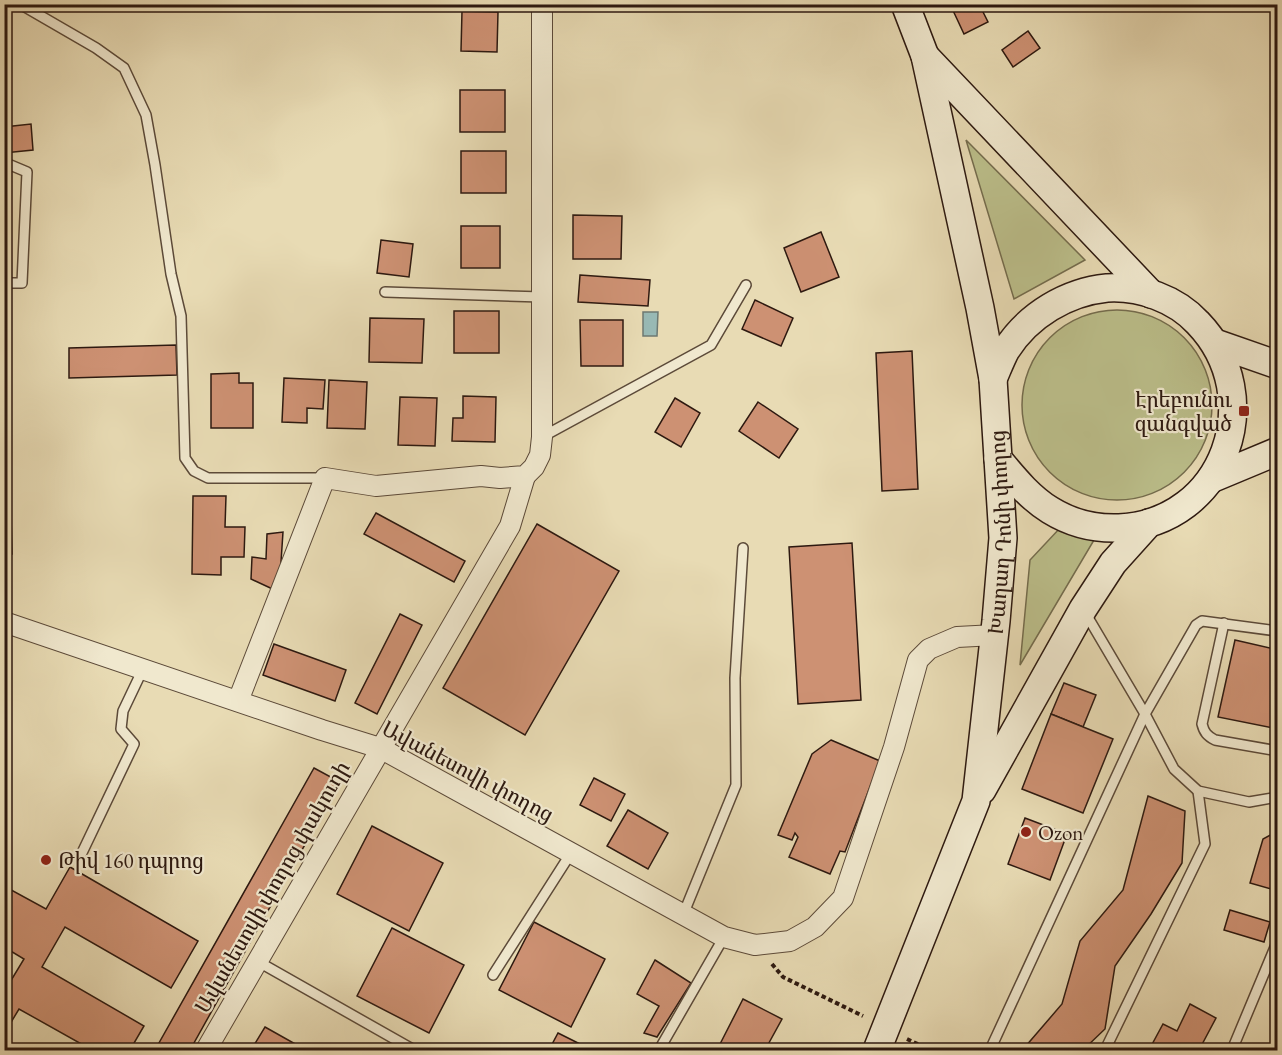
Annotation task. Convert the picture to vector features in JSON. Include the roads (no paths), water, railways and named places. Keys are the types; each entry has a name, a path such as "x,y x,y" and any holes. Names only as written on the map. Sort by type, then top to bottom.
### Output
{"street":[{"name":"Ավանեսովի փողոց փակուղի","path":"206,1050 510,526 525,476 534,467 540,455 542,438 542,4"},
{"name":"Խաղաղ Դոնի փողոց","path":"882,1039 976,801 995,634 1003,538 993,379 980,308 925,56 905,4"},
{"path":"925,56 1151,294"},
{"path":"993,379 1006,351 1019,332 1050,306 1089,291 1110,288 1130,289 1151,294 1180,308 1194,318 1215,343 1227,369 1233,397 1232,426 1225,454 1211,479 1183,506 1149,523 1108,528 1068,519 1050,510 1033,497 998,459"},
{"path":"1215,343 1278,365"},
{"path":"1211,479 1278,451"},
{"path":"238,701 325,478 376,486 481,476 500,478 525,476"},
{"path":"976,801 1083,609 1113,563 1149,523"},
{"name":"Ավանեսովի փողոց","path":"4,621 380,748 724,937 755,945 790,941 815,927 843,898 894,747 918,660 929,649 957,637 995,634"}],"lane":[{"path":"20,4 96,48 124,68 146,115 171,274 181,316 184,458 194,471 208,478 325,478"},
{"path":"4,164 27,172 22,283 4,283"},
{"path":"542,438 711,345 746,285"},
{"path":"386,292 542,297"},
{"path":"683,915 736,785 735,678 743,548"},
{"path":"1083,609 1145,714 1174,769 1198,791 1249,802 1278,797"},
{"path":"990,1050 1145,714 1196,625 1202,621 1277,631"},
{"path":"1224,623 1202,724 1205,734 1215,740 1278,751"},
{"path":"80,857 134,744 121,729 123,711 143,669"},
{"path":"1104,1050 1204,844 1198,791"},
{"path":"494,975 571,853"},
{"path":"659,1050 724,937"},
{"path":"1232,1050 1278,940"},
{"path":"257,962 414,1050"}],"water":[{"path":"643,312 658,312 657,336 643,336"}],"place":[{"name":"Էրեբունու զանգված","path":"1244,411"},
{"name":"Ozon","path":"1026,832"},
{"name":"Թիվ 160 դպրոց","path":"46,860"}]}
